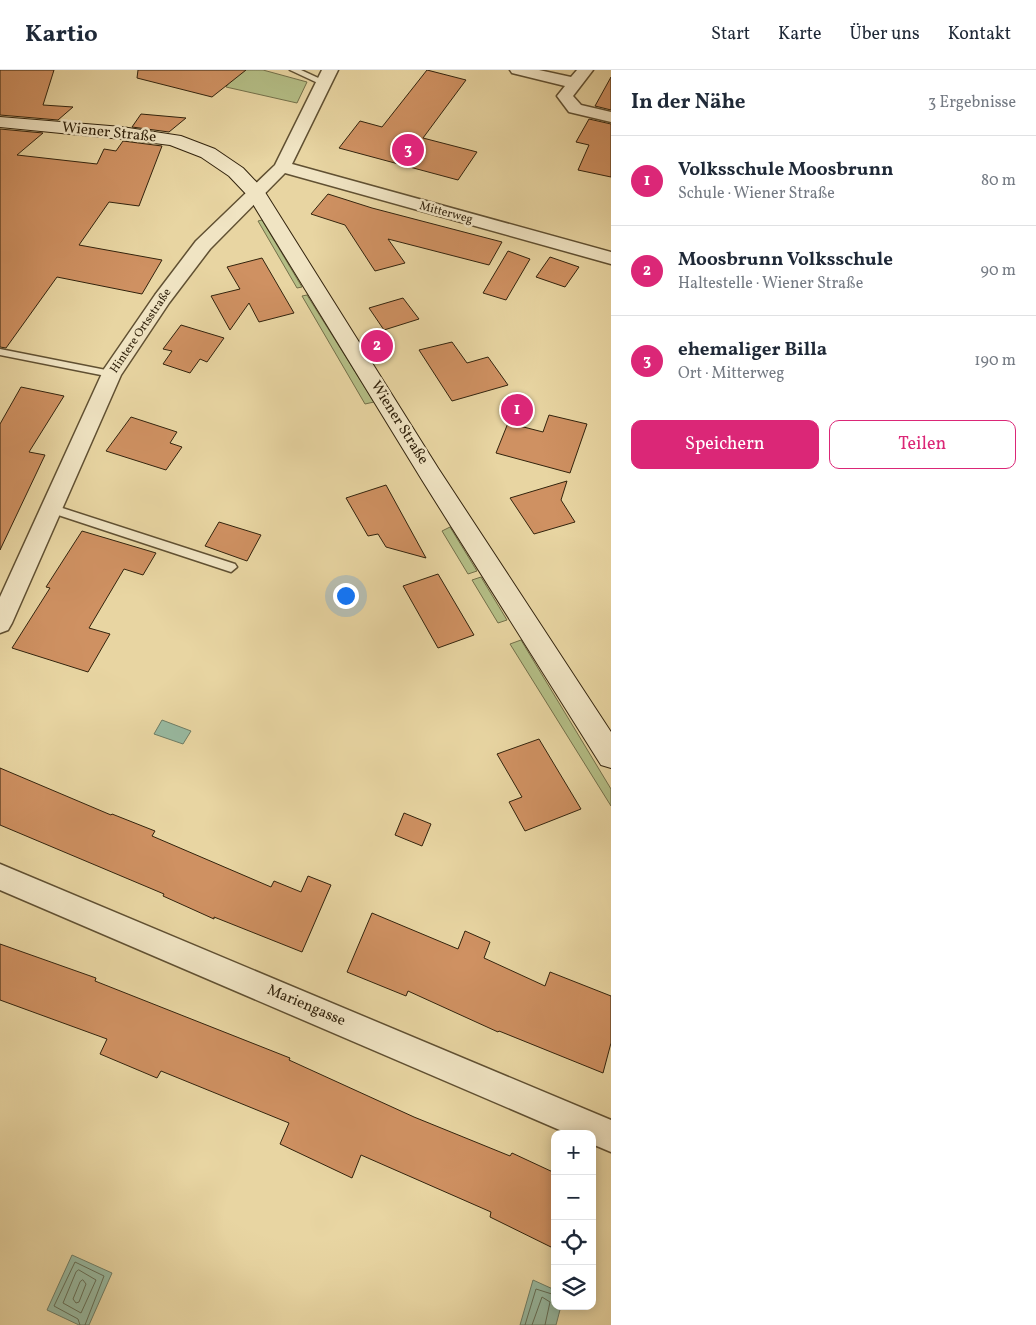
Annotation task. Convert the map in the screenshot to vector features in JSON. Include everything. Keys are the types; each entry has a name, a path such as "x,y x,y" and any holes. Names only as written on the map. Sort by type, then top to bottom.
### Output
{"main road":[{"name":"Wiener Straße","path":"0,122 122,133 174,140 208,153 236,172 256,193 430,474 611,756"}],"street":[{"path":"518,70 574,83"},
{"path":"585,70 565,96 575,109 611,117"},
{"name":"Hintere Ortsstraße","path":"0,624 111,374 190,261 219,228 282,167 326,76"},
{"name":"Mitterweg","path":"282,167 611,258"},
{"name":"Mariengasse","path":"0,877 611,1136"}],"lane":[{"path":"294,70 326,76"},
{"path":"0,352 111,374"},
{"path":"50,508 231,567"}],"shaded area":[{"path":"238,70 263,70 307,82 297,103 226,87"},
{"path":"262,220 302,287 297,288 258,221"},
{"path":"307,295 374,402 365,404 302,296"},
{"path":"450,527 477,571 468,574 442,531"},
{"path":"481,577 507,620 498,623 472,580"},
{"path":"521,640 611,789 611,806 510,644"}],"water":[{"path":"162,720 191,731 183,744 154,734"},
{"path":"72,1255 112,1273 89,1325 79,1325 47,1310"},
{"path":"533,1280 551,1288 551,1310 560,1310 556,1325 520,1325"}],"building":[{"path":"0,70 54,70 43,105 73,107 58,120 0,115"},
{"path":"138,70 246,70 212,97 137,78"},
{"path":"427,70 466,80 423,138 477,152 458,180 339,148 360,121 382,127"},
{"path":"611,77 611,110 595,106"},
{"path":"141,114 186,118 169,132 132,127"},
{"path":"589,119 611,124 611,177 578,170 589,145 576,142"},
{"path":"0,129 43,133 17,155 97,164 104,149 116,151 123,141 162,146 139,206 109,202 79,245 162,260 142,294 57,277 6,348 0,347"},
{"path":"328,194 372,208 502,242 489,265 388,239 405,263 375,271 345,225 311,214"},
{"path":"508,251 530,259 506,300 483,293"},
{"path":"550,257 579,267 565,287 536,277"},
{"path":"262,258 294,313 259,322 249,303 230,330 211,296 240,289 227,267"},
{"path":"403,298 419,319 384,330 369,308"},
{"path":"181,325 224,338 207,362 200,359 190,373 163,364 172,351 163,349"},
{"path":"452,342 467,363 488,357 508,385 452,401 419,350"},
{"path":"21,387 64,396 29,452 45,455 0,550 0,424"},
{"path":"549,415 587,424 570,473 496,453 508,423 543,432"},
{"path":"131,417 177,432 170,443 182,447 166,470 106,451"},
{"path":"567,481 561,500 575,522 534,534 510,498"},
{"path":"386,485 426,558 386,547 378,534 368,536 346,498"},
{"path":"219,522 261,535 247,561 205,546"},
{"path":"82,531 156,553 143,575 124,569 89,628 110,634 88,672 12,648 50,588 46,587"},
{"path":"438,574 474,635 438,648 403,586"},
{"path":"539,739 581,809 525,831 509,802 522,797 497,754"},
{"path":"0,768 111,815 155,831 152,836 271,887 274,881 301,892 308,876 331,885 302,952 214,917 214,919 163,896 164,894 0,825"},
{"path":"404,813 431,824 422,846 395,835"},
{"path":"372,913 458,949 465,931 490,942 484,958 545,986 550,972 611,996 611,1043 603,1073 498,1032 408,991 406,996 347,972"},
{"path":"0,944 96,978 95,981 290,1058 289,1060 414,1117 510,1156 512,1153 551,1171 551,1247 490,1217 491,1212 361,1155 352,1178 280,1144 289,1123 161,1071 157,1078 100,1054 107,1039 0,1000"}],"place":[{"name":"ehemaliger Billa","path":"408,150"},
{"name":"Moosbrunn Volksschule","path":"377,346"},
{"name":"Volksschule Moosbrunn","path":"517,410"}]}
